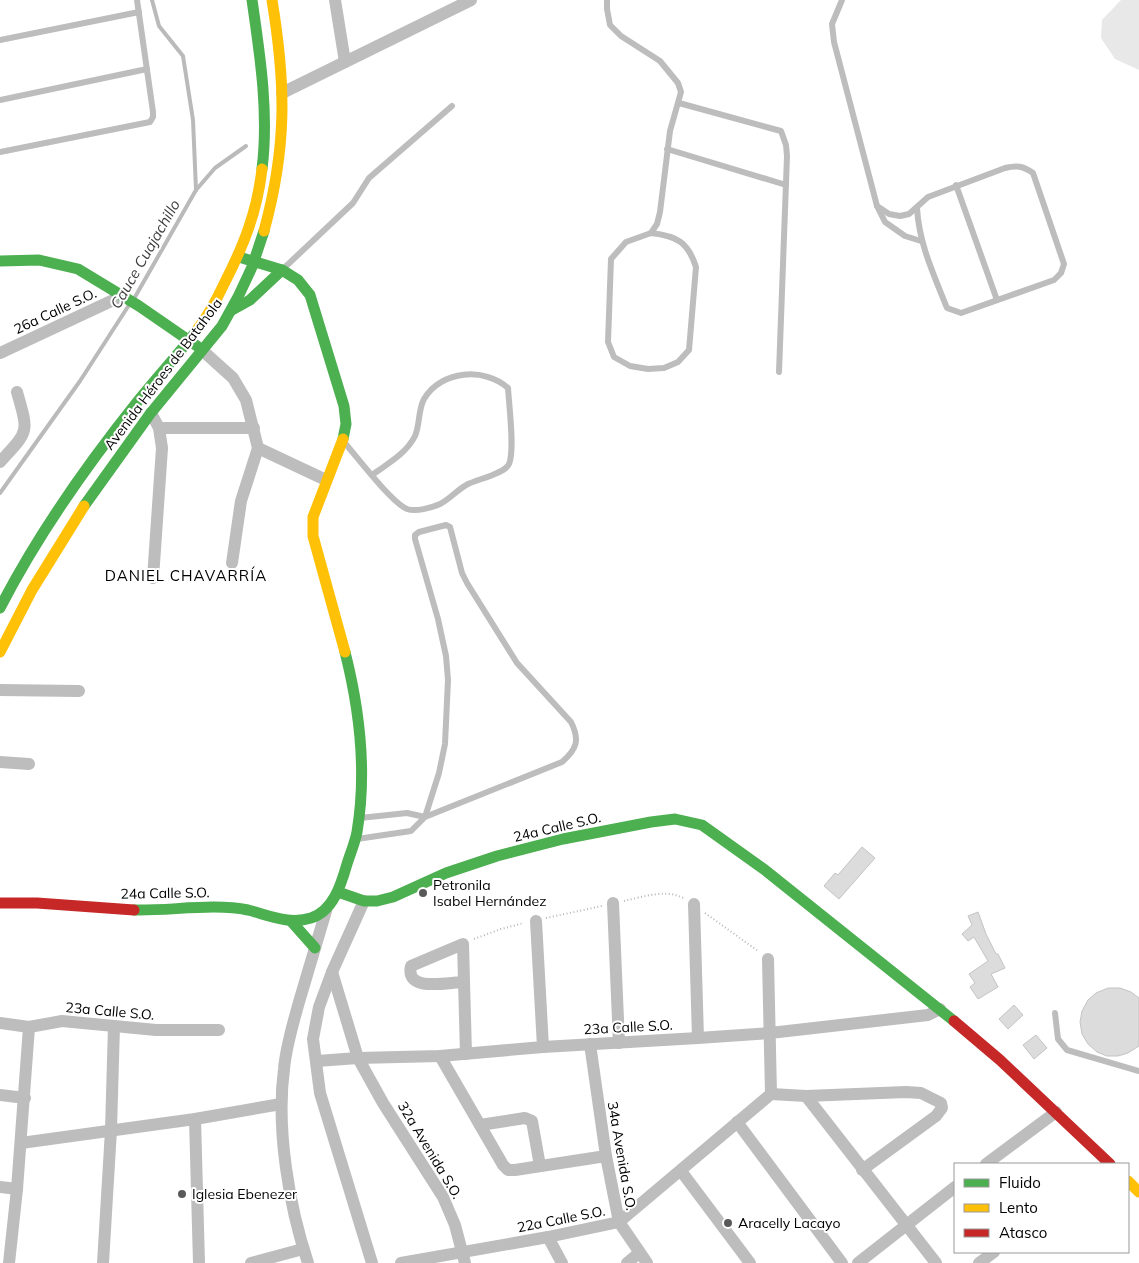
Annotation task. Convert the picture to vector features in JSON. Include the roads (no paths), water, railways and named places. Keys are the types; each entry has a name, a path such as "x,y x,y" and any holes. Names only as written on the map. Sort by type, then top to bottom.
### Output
{"street":[{"name":"Avenida Héroes de Batahola","path":"1,605 70,493 138,402 206,318 239,258 248,235 260,189 264,147 262,71 252,0"},
{"name":"Avenida Héroes de Batahola","path":"0,652 21,610 65,536 151,413 203,351 232,310 254,261 272,203 282,133 282,72 272,0"},
{"path":"335,0 345,62"},
{"path":"282,93 470,0"},
{"path":"239,258 282,270 298,280 310,295 344,406 346,424 343,441 313,517 313,536 350,668 358,710 362,751 360,818 356,839 338,892 326,911 314,948 288,1041 281,1104 285,1154 292,1200 308,1263"},
{"path":"0,260 39,260 78,269 189,339 232,378 246,400 258,448 241,501 232,564"},
{"path":"232,310 250,300 282,270"},
{"name":"26a Calle S.O.","path":"0,353 124,297"},
{"path":"0,462 23,437 26,428 26,421 17,392"},
{"path":"151,413 159,428 162,448 153,578"},
{"path":"159,428 254,428"},
{"path":"258,448 326,480"},
{"path":"0,583 27,560"},
{"path":"1,605 21,610"},
{"path":"0,620 14,624"},
{"path":"0,690 79,691"},
{"path":"0,762 29,764"},
{"name":"24a Calle S.O.","path":"364,901 377,901 392,897 446,872 497,856 563,839 674,819 702,825 765,870 940,1009 1000,1060 1109,1163"},
{"path":"338,892 364,901 332,972 319,1007 313,1039 320,1093 372,1263"},
{"name":"24a Calle S.O.","path":"0,903 70,904 114,909 149,910 232,908 246,909 291,921 315,918 326,911"},
{"path":"613,903 619,1043"},
{"path":"694,904 698,1038"},
{"path":"536,920 543,1047"},
{"path":"291,921 314,948"},
{"path":"464,982 423,984 416,982 410,972 411,966 463,944 466,1054"},
{"path":"768,958 771,1094 806,1096 906,1092 921,1093 940,1103 942,1108 936,1116 862,1170"},
{"name":"32a Avenida S.O.","path":"332,972 358,1058 443,1197 455,1225 464,1258"},
{"name":"23a Calle S.O.","path":"317,1062 358,1058 440,1056 543,1047 770,1033 928,1015 940,1009"},
{"name":"23a Calle S.O.","path":"0,1024 29,1026 62,1021 156,1030 219,1030"},
{"path":"9,1263 21,1143 29,1026"},
{"path":"102,1263 111,1130 114,1026"},
{"name":"34a Avenida S.O.","path":"590,1044 606,1156 619,1222 643,1258"},
{"path":"440,1056 503,1165 508,1170 606,1156"},
{"name":"22a Calle S.O.","path":"401,1263 464,1258 619,1222 771,1094"},
{"path":"0,1095 24,1098"},
{"path":"806,1096 936,1263"},
{"path":"21,1143 195,1119 281,1104"},
{"path":"987,1163 1056,1112"},
{"path":"480,1125 529,1118 532,1121 540,1166"},
{"path":"195,1119 199,1263"},
{"path":"737,1122 842,1263"},
{"path":"681,1171 750,1263"},
{"path":"1129,1182 1139,1192"},
{"path":"0,1187 17,1189"},
{"path":"858,1263 954,1188"},
{"path":"548,1237 562,1263"},
{"path":"251,1263 303,1249"},
{"path":"979,1263 993,1253"},
{"path":"627,1263 643,1258"}],"lane":[{"path":"0,152 150,122 153,112 137,0"},
{"path":"607,0 606,9 610,25 621,36 660,61 678,83 681,92 670,131 657,224 651,233 626,242 611,259 608,342 614,356 630,366 648,369 664,368 678,362 689,350 696,267 692,255 682,241 667,235 651,233"},
{"path":"842,0 832,24 834,42 877,206 885,222 905,236 922,241"},
{"path":"0,40 139,12"},
{"path":"0,100 147,69"},
{"path":"679,103 781,131 786,144 779,372"},
{"path":"282,270 353,203 369,178 452,106"},
{"path":"667,149 786,185"},
{"path":"877,206 889,214 900,216 909,214 928,197 1015,166 1024,167 1033,173 1064,264 1061,273 1054,280 960,313 947,308 918,228 917,208"},
{"path":"956,186 997,300"},
{"path":"343,441 372,475 389,494 406,508 420,510 440,504 468,484 497,473 508,466 512,456 508,388 500,381 469,373 453,377 434,387 424,400 415,436 401,454 372,475"},
{"path":"356,839 411,831 425,817 562,762 572,754 575,748 575,730 571,722 517,662 477,600 462,574 450,527 446,525 419,532 415,535 438,619 446,656 448,680 445,744 439,774 425,817"},
{"path":"360,818 408,813 425,817"},
{"path":"1055,1013 1058,1039 1068,1050 1139,1071"}],"waterway":[{"name":"Cauce Cuajachillo","path":"152,0 159,26 183,56 193,120 196,190"},
{"name":"Cauce Cuajachillo","path":"135,297 196,190 215,168 246,146"},
{"name":"Cauce Cuajachillo","path":"0,493 80,381 129,305"}],"place":[{"name":"Petronila Isabel Hernández","path":"423,893"},
{"name":"Iglesia Ebenezer","path":"182,1194"},
{"name":"Aracelly Lacayo","path":"728,1223"}],"district":[{"name":"DANIEL CHAVARRÍA","path":"186,575"}]}
